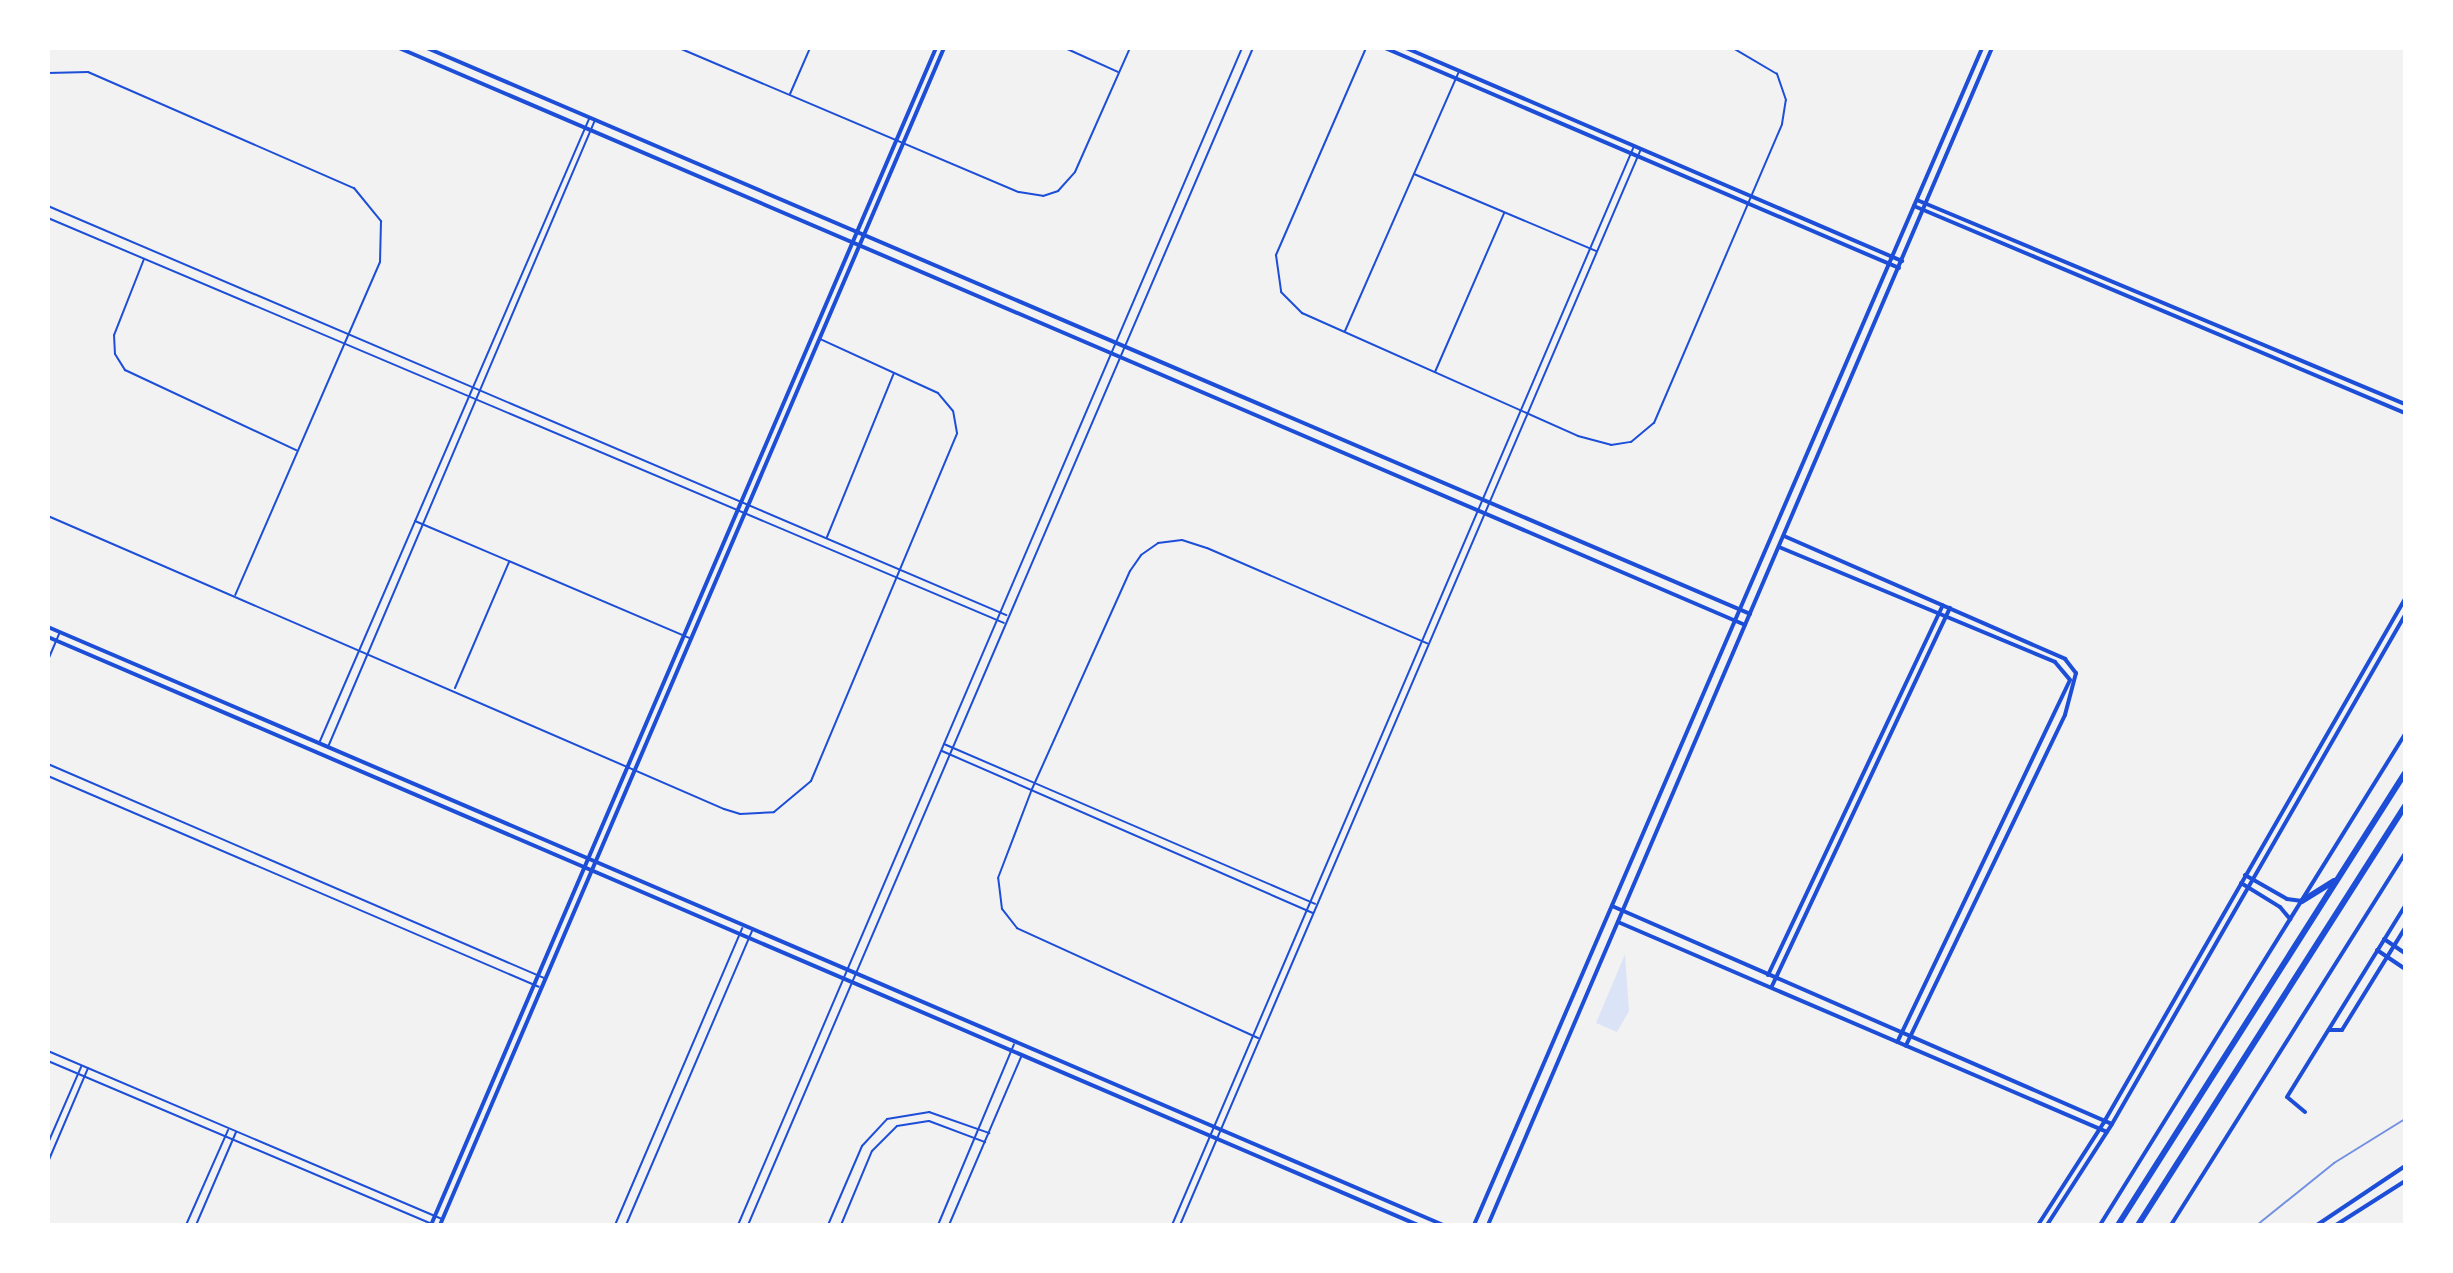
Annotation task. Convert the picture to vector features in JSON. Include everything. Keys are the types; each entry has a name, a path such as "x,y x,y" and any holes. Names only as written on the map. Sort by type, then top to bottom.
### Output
{"highway":[{"path":"2118,1225 2405,773"},
{"path":"2138,1225 2405,806"},
{"path":"2302,901 2337,879"}],"street":[{"path":"399,48 1745,625"},
{"path":"427,48 1750,614"},
{"path":"436,1224 435,1217 936,48"},
{"path":"436,1224 541,988 944,48"},
{"path":"1385,48 1899,268"},
{"path":"1406,48 1902,261"},
{"path":"1474,1225 1982,48"},
{"path":"1488,1225 1992,48"},
{"path":"1917,200 2405,404"},
{"path":"1914,206 2405,413"},
{"path":"1245,411 1251,399"},
{"path":"1784,536 2065,659 2076,673 2056,733 1906,1046"},
{"path":"1779,547 2055,662 2068,674 2069,686 2049,730 1897,1042"},
{"path":"2038,1225 2100,1129 2405,599"},
{"path":"1764,983 1943,605"},
{"path":"1772,986 1950,608"},
{"path":"2047,1225 2112,1124 2405,615"},
{"path":"50,628 1443,1225"},
{"path":"2010,644 2012,636"},
{"path":"48,638 1418,1225"},
{"path":"2368,664 2375,668"},
{"path":"1909,673 1917,676"},
{"path":"2049,730 2056,733"},
{"path":"2100,1225 2405,734"},
{"path":"2310,763 2317,767"},
{"path":"2023,780 2031,784"},
{"path":"2287,803 2294,807"},
{"path":"2171,1225 2405,853"},
{"path":"2245,875 2287,899 2302,901"},
{"path":"2241,883 2282,909 2290,920"},
{"path":"1612,906 2112,1124"},
{"path":"2305,1112 2287,1097 2405,906"},
{"path":"1618,922 2107,1132"},
{"path":"2216,928 2223,932"},
{"path":"2328,1029 2342,1030 2405,928"},
{"path":"2384,939 2405,953"},
{"path":"2377,950 2405,969"},
{"path":"2317,1225 2405,1166"},
{"path":"2336,1225 2405,1181"}],"lane":[{"path":"679,48 1019,192 1051,195 1078,166 1130,48"},
{"path":"790,95 810,48"},
{"path":"1065,48 1119,72"},
{"path":"738,1225 1242,48"},
{"path":"748,1225 853,974 1253,48"},
{"path":"1366,48 1276,255 1278,285 1296,310 1589,441 1611,445 1631,442 1654,423 1753,196 1785,109 1777,74 1733,48"},
{"path":"1344,332 1459,71"},
{"path":"48,73 88,72 364,196 381,221 383,252 235,596"},
{"path":"318,744 593,119"},
{"path":"327,748 588,129"},
{"path":"1172,1225 1635,145"},
{"path":"1180,1225 1642,148"},
{"path":"1414,174 1597,251"},
{"path":"48,206 1007,616"},
{"path":"1435,372 1504,212"},
{"path":"48,218 1004,623"},
{"path":"144,258 114,335 115,354 125,370 297,451"},
{"path":"48,516 740,814 774,812 789,805 811,781 955,443 957,425 938,393 818,338"},
{"path":"827,538 894,373"},
{"path":"415,521 690,639"},
{"path":"1259,1038 1036,940 1013,923 1002,909 998,878 1032,789 1134,562 1149,548 1173,540 1207,548 1428,644"},
{"path":"455,690 509,561"},
{"path":"48,638 50,628"},
{"path":"48,660 60,632"},
{"path":"944,744 1316,904"},
{"path":"941,750 1312,913"},
{"path":"48,764 545,978"},
{"path":"48,776 541,988"},
{"path":"615,1225 742,927"},
{"path":"626,1225 752,931"},
{"path":"938,1225 1015,1043"},
{"path":"48,1051 435,1217"},
{"path":"949,1225 1021,1057"},
{"path":"48,1061 436,1224"},
{"path":"48,1143 81,1066"},
{"path":"48,1162 88,1068"},
{"path":"828,1225 862,1146 887,1119 929,1112 989,1133"},
{"path":"841,1225 872,1151 890,1130 908,1122 929,1121 985,1142"},
{"path":"186,1225 229,1129"},
{"path":"196,1225 236,1132"}],"shaded area":[{"path":"1625,954 1629,1011 1617,1032 1596,1023"}],"railway":[{"path":"2257,1225 2334,1163 2405,1119"}]}
